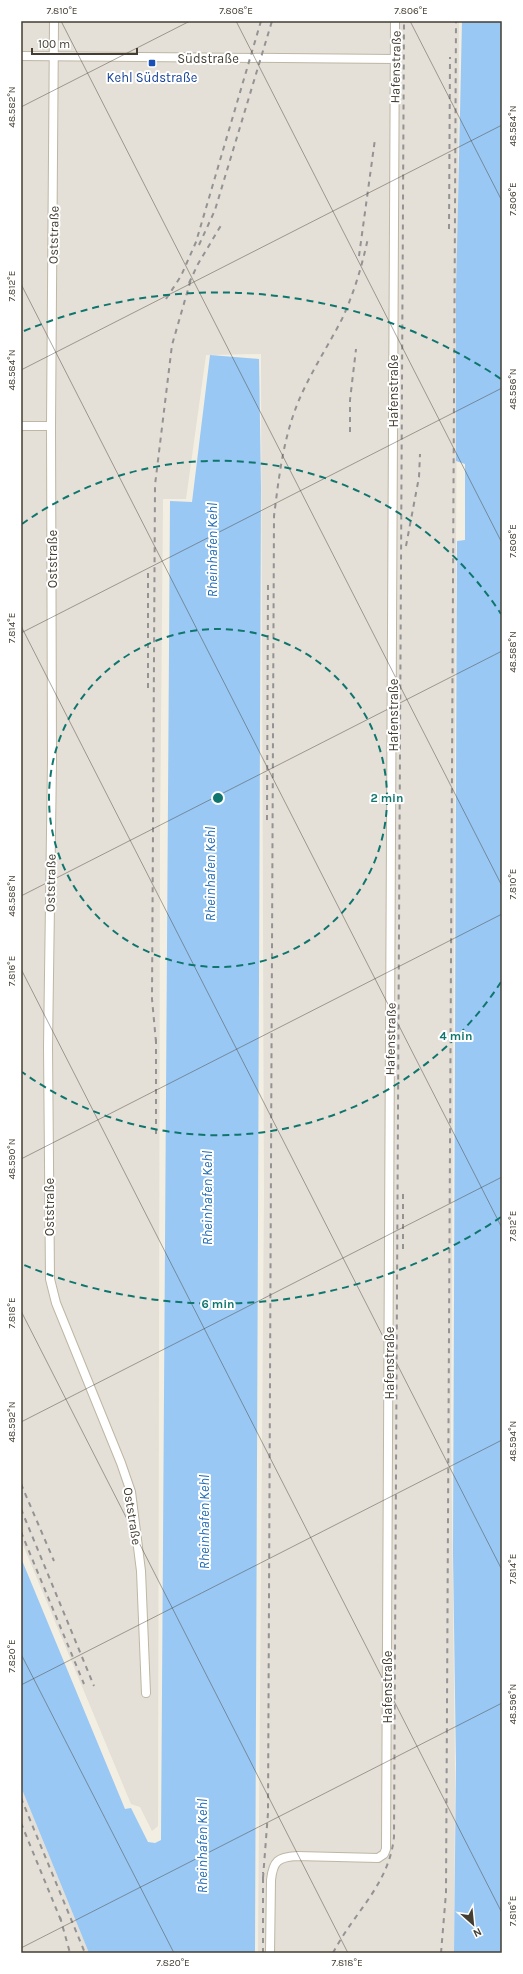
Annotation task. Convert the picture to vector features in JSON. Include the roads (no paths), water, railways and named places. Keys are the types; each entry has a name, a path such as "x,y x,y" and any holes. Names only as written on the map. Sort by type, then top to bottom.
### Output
{"street":[{"name":"Oststraße","path":"54,21 55,57 51,426 52,753 48,1047 50,1279 56,1303 122,1463 131,1492 141,1571 146,1693"},
{"name":"Hafenstraße","path":"270,1953 271,1880 276,1861 287,1856 378,1858 384,1854 386,1850 396,21"},
{"name":"Südstraße","path":"21,56 395,59"},
{"path":"21,426 51,426"}],"water":[{"path":"462,21 502,21 502,1953 454,1953 456,1764 453,1553 457,541 465,540 465,464 456,461 456,295"},
{"name":"Rheinhafen Kehl","path":"210,355 259,359 261,488 255,1953 89,1953 21,1787 21,1558 125,1809 131,1808 148,1842 155,1843 161,1840 170,501 192,502"}],"railway":[{"path":"166,299 181,276 196,242 261,21"},
{"path":"199,245 215,210 272,21"},
{"path":"333,1953 341,1938 370,1898 378,1884 391,1854 394,1837 404,21"},
{"path":"441,1953 446,1893 456,21"},
{"path":"449,229 450,57"},
{"path":"359,256 375,139"},
{"path":"189,283 198,264 223,222"},
{"path":"263,1878 268,1813 274,516 282,458 294,414 309,379 342,319 357,279 368,238"},
{"path":"156,1042 152,999 155,485 172,345 191,279"},
{"path":"350,432 350,400 356,349"},
{"path":"406,546 419,477 420,454"},
{"path":"148,572 148,688"},
{"path":"267,820 268,582"},
{"path":"156,1037 156,1134"},
{"path":"403,1193 403,1249"},
{"path":"21,1484 54,1561"},
{"path":"21,1509 94,1686"},
{"path":"21,1532 84,1684"},
{"path":"21,1798 85,1953"},
{"path":"21,1823 62,1923"},
{"path":"263,1872 263,1953"},
{"path":"60,1917 70,1953"}],"place":[{"name":"Kehl Südstraße","path":"152,63"}]}
